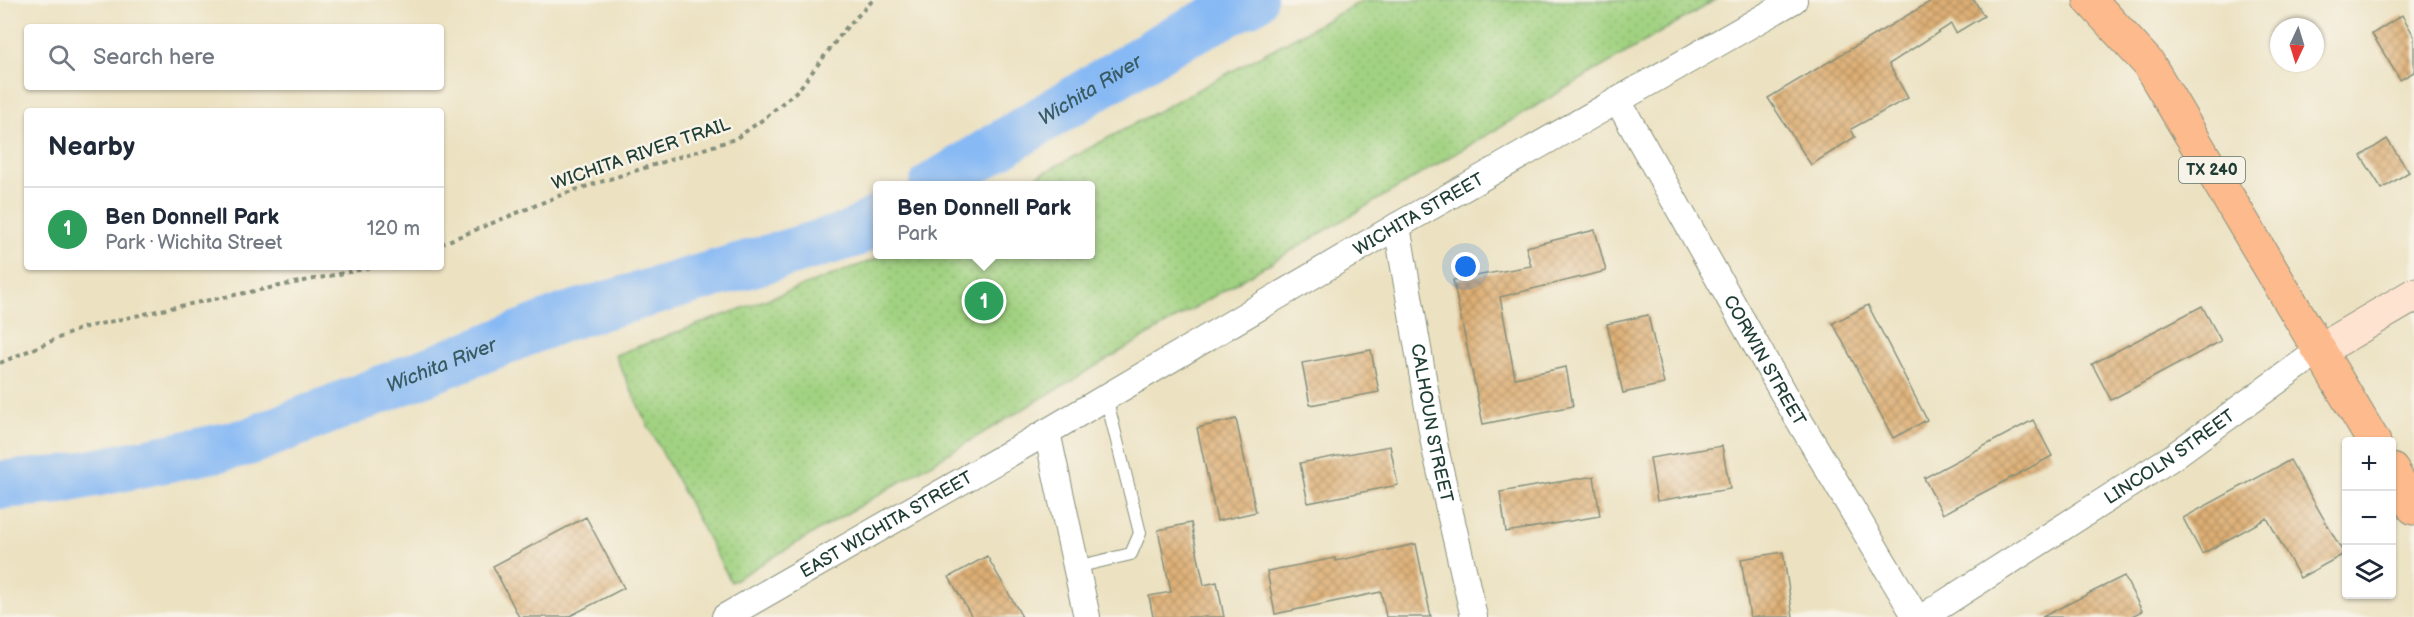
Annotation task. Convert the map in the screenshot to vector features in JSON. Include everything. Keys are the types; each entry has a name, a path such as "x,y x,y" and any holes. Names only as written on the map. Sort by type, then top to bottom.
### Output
{"main road":[{"name":"TX 240","path":"2091,0 2148,63 2372,437"},
{"name":"LINCOLN STREET","path":"2320,350 2414,295"},
{"path":"2396,478 2414,508"}],"street":[{"name":"WICHITA STREET","path":"1047,432 1397,226 1794,0"},
{"name":"CORWIN STREET","path":"1618,101 1787,400 1916,617"},
{"name":"CALHOUN STREET","path":"1397,226 1435,448 1474,617"},
{"name":"LINCOLN STREET","path":"1923,617 2171,458 2320,350"},
{"path":"1047,432 1087,617"},
{"name":"EAST WICHITA STREET","path":"725,617 1047,432"}],"lane":[{"path":"1076,567 1131,554 1140,533 1106,397"}],"path":[{"name":"WICHITA RIVER TRAIL","path":"444,243 566,193 735,139 765,118 799,89 846,28 873,0"},
{"path":"0,363 82,328 359,270"}],"green space":[{"path":"1364,0 1715,0 731,582 644,418 615,355 876,259 1095,259 1095,181 1028,181"}],"building":[{"path":"1933,0 1974,0 1984,16 1956,33 1951,24 1889,64 1908,98 1851,129 1855,137 1811,165 1768,98"},
{"path":"2402,15 2414,36 2414,72 2400,80 2372,34"},
{"path":"2387,139 2409,172 2382,189 2361,156"},
{"path":"1595,230 1606,271 1500,297 1515,378 1566,367 1573,406 1483,424 1453,280 1531,266 1526,247"},
{"path":"1868,305 1927,420 1893,438 1833,323"},
{"path":"2202,306 2221,341 2111,400 2092,364"},
{"path":"1648,315 1664,384 1623,393 1607,324"},
{"path":"1371,350 1379,392 1310,405 1302,363"},
{"path":"1236,419 1256,512 1217,521 1197,428"},
{"path":"2033,420 2052,456 1943,514 1924,478"},
{"path":"1390,446 1398,485 1308,503 1300,463"},
{"path":"1722,446 1730,489 1657,501 1650,458"},
{"path":"2290,460 2342,551 2342,555 2300,578 2267,518 2202,554 2183,518"},
{"path":"1594,476 1600,516 1506,532 1500,492"},
{"path":"586,517 624,588 568,617 519,617 493,566"},
{"path":"1191,523 1204,585 1217,582 1224,617 1153,617 1149,596 1171,592 1158,530"},
{"path":"1416,544 1431,617 1386,617 1381,592 1275,614 1267,571 1335,558 1336,561"},
{"path":"1783,552 1793,617 1750,617 1741,559"},
{"path":"987,556 1022,617 972,617 949,577"},
{"path":"2124,576 2142,611 2130,617 2042,617"}],"waterway":[{"name":"Wichita River","path":"941,181 1173,40 1253,0"},
{"name":"Wichita River","path":"0,485 60,480 248,442 565,317 853,234 873,222"}],"place":[{"name":"Ben Donnell Park","path":"984,301"}]}
